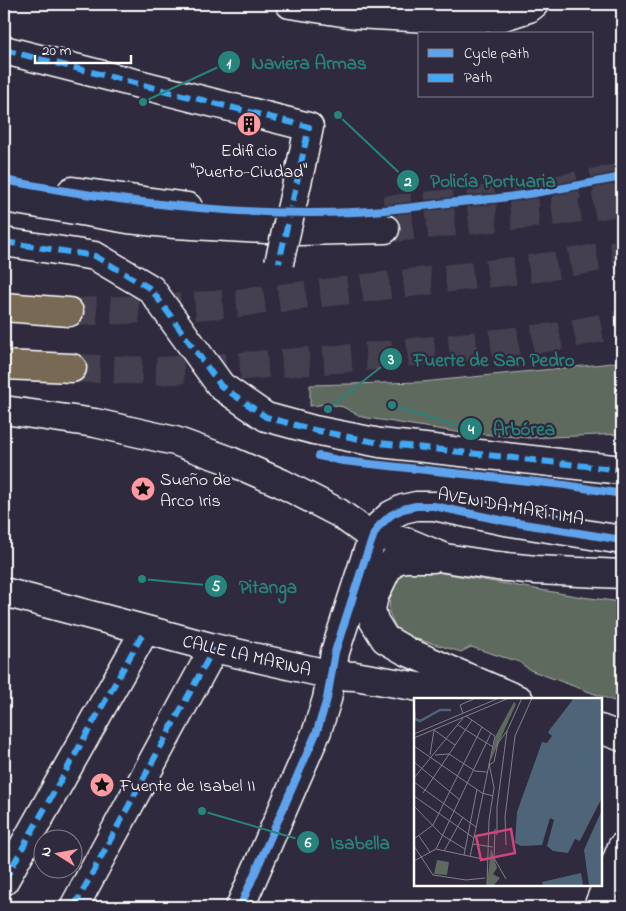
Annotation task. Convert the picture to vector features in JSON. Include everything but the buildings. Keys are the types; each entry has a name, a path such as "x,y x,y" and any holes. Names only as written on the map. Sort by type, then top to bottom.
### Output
{"main road":[{"path":"4,307 69,312"},
{"path":"4,365 72,368"}],"street":[{"path":"290,4 355,14 439,18 498,18 529,8 534,4"},
{"path":"4,50 309,127 279,263"},
{"path":"4,180 180,206 236,210 352,212 384,219 300,231 165,224 91,214 4,198"},
{"path":"4,242 95,256 151,289 221,386 266,417 314,430 380,443 622,470"},
{"path":"4,410 95,423 175,441 228,460 281,483 339,514 364,531 410,544 445,558"},
{"name":"AVENIDA MARÍTIMA","path":"374,534 379,526 403,509 416,506 434,506 505,521 622,540"},
{"path":"240,907 317,731 327,699 335,652 374,534"},
{"path":"514,698 406,651 386,639 374,621 371,609 374,596 387,569 395,560 406,558 445,558 516,568 622,574"},
{"name":"CALLE LA MARINA","path":"4,592 214,648 332,675 355,676 482,698"},
{"path":"4,881 145,630"},
{"path":"74,907 214,648"},
{"path":"601,729 622,737"},
{"path":"598,907 622,847"}],"green space":[{"path":"622,361 622,434 529,438 456,432 362,417 343,407 328,404 310,406 310,385 422,382"},
{"path":"407,567 622,602 622,704 530,670 519,662 471,647 461,652 404,635 395,626 389,612 390,594"}],"tunnel":[{"path":"384,210 522,196 622,177"},
{"path":"385,229 561,211 622,202"},
{"path":"69,312 154,309 238,303 545,267 622,253"},
{"path":"72,368 157,371 376,356 554,337 622,324"}],"marked path":[{"path":"4,50 309,127 279,263"},
{"path":"4,242 95,256 151,289 221,386 266,417 314,430 380,443 622,470"},
{"path":"4,881 145,630"},
{"path":"74,907 214,648"}],"cycle path":[{"path":"4,180 90,195 177,206 221,210 309,213 376,211 494,199 622,177"},
{"path":"319,456 343,461 565,485 622,494"},
{"path":"240,907 317,731 327,699 335,652 365,559 379,526 391,515 403,509 416,506 434,506 505,521 622,540"}],"place":[{"name":"Naviera Armas","path":"143,102"},
{"name":"Policía Portuaria","path":"338,115"},
{"name":"Edificio \"Puerto-Ciudad\"","path":"249,124"},
{"name":"Arbórea","path":"392,405"},
{"name":"Fuerte de San Pedro","path":"328,409"},
{"name":"Sueño de Arco Iris","path":"143,489"},
{"name":"Pitanga","path":"142,579"},
{"name":"Fuente de Isabel II","path":"102,785"},
{"name":"Isabella","path":"202,811"}]}
